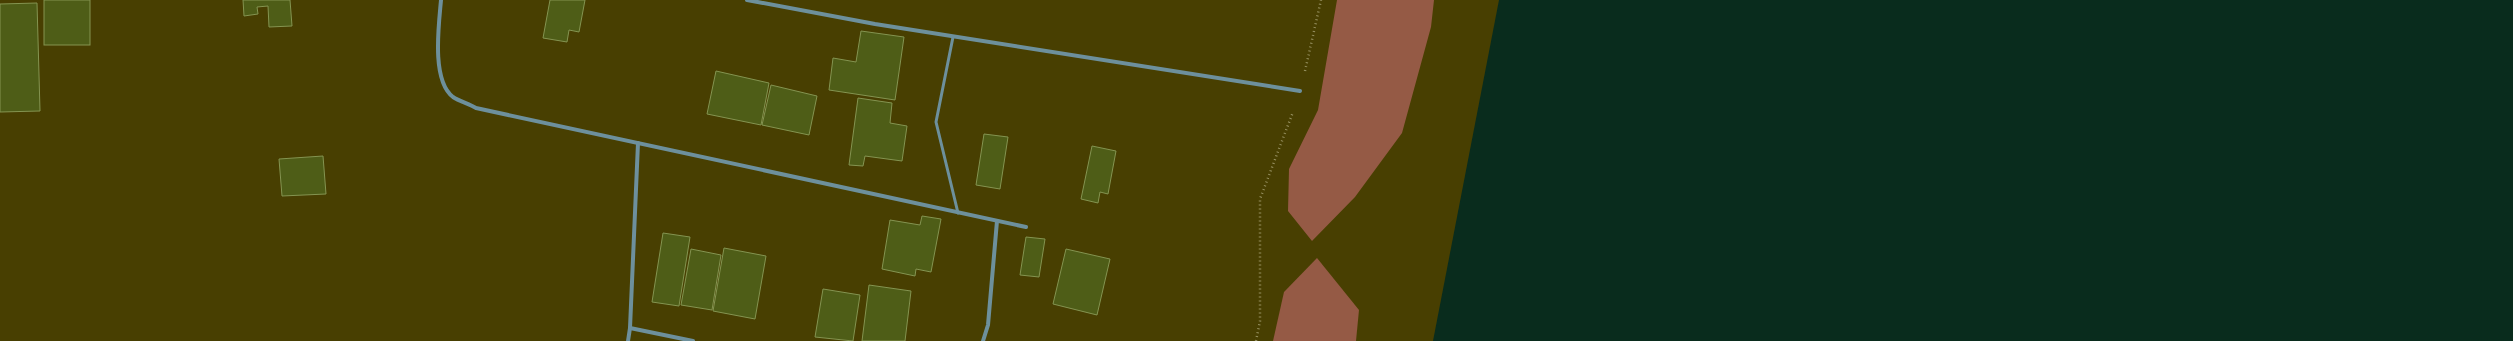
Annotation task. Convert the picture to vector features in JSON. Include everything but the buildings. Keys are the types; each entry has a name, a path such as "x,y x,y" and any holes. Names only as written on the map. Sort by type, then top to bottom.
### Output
{"street":[{"path":"441,0 438,38 439,63 442,80 452,96 476,108 1026,227"},
{"path":"747,0 953,37 1300,91"},
{"path":"628,341 630,328 638,143"},
{"path":"983,341 988,325 997,221"},
{"path":"630,328 693,341"}],"lane":[{"path":"953,37 936,122 958,213"}],"path":[{"path":"1256,341 1260,321 1260,199 1300,91 1321,0"}],"shaded area":[{"path":"1337,0 1434,0 1431,27 1402,133 1355,197 1312,241 1288,211 1289,169 1318,110"},
{"path":"1499,0 2513,0 2513,341 1433,341"},
{"path":"1317,258 1359,310 1356,341 1273,341 1284,292"}]}
